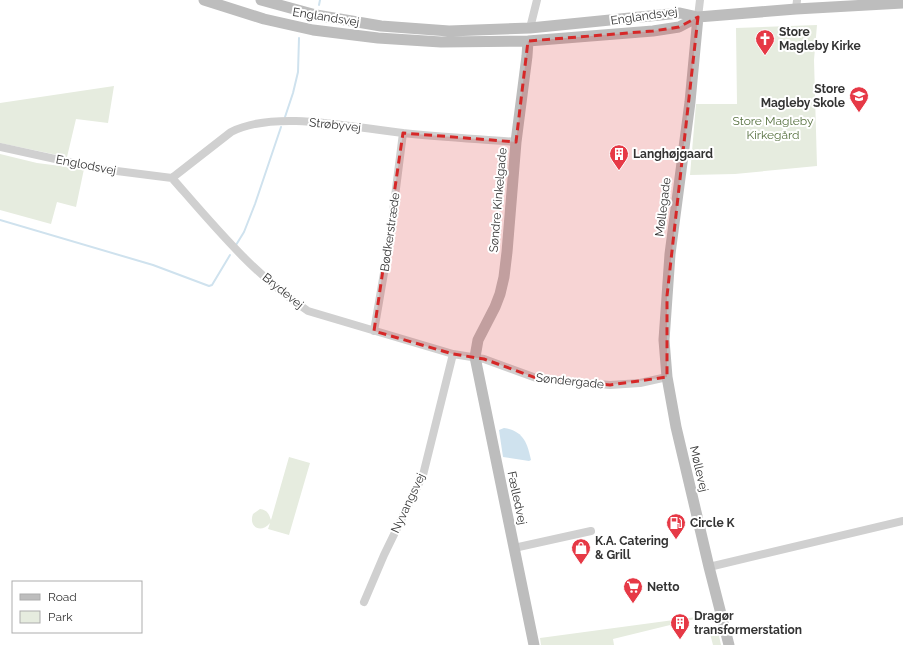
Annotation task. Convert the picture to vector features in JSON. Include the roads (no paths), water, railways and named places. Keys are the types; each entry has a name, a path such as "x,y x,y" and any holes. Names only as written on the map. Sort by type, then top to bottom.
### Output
{"street":[{"name":"Englandsvej","path":"204,0 264,18 313,30 378,38 441,42 528,41 653,31 679,27 698,17"},
{"name":"Englandsvej","path":"261,0 316,15 381,26 449,31 530,28 680,14 698,17"},
{"path":"530,28 537,0"},
{"path":"700,0 698,17 797,4 903,4"},
{"name":"Møllegade","path":"667,377 664,340 671,247 693,75 698,17"},
{"name":"Søndre Kinkelgade","path":"475,357 478,340 495,307 504,277 516,142 528,41"},
{"name":"Strøbyvej","path":"172,178 231,132 242,126 252,124 277,122 318,122 403,133 516,142"},
{"name":"Bødkerstræde","path":"374,331 389,244 403,133"},
{"name":"Englodsvej","path":"0,147 101,168 172,178"},
{"name":"Brydevej","path":"172,178 237,252 291,300 308,311 453,354 475,357"},
{"name":"Nyvangsvej","path":"364,602 384,555 423,475 453,354"},
{"name":"Søndergade","path":"475,357 484,359 524,375 554,381 610,385 640,383 667,377"},
{"name":"Fælledvej","path":"475,357 534,645"},
{"name":"Møllevej","path":"667,377 676,427 729,645"},
{"path":"709,567 903,521"},
{"path":"514,548 591,531"}],"water":[{"path":"504,428 516,432 523,438 528,448 531,460 529,461 503,457 499,430"}],"waterway":[{"path":"319,5 320,0"},
{"path":"285,117 298,72 299,38"},
{"path":"236,245 244,232 255,204 281,127"},
{"path":"0,220 153,265 209,286 212,285 230,255"}],"place":[{"name":"Store Magleby Kirke","path":"765,56"},
{"name":"Store Magleby Skole","path":"859,113"},
{"name":"Langhøjgaard","path":"619,171"},
{"name":"Circle K","path":"676,540"},
{"name":"K.A. Catering & Grill","path":"581,565"},
{"name":"Netto","path":"633,604"},
{"name":"Dragør transformerstation","path":"680,640"}],"park label":[{"name":"Store Magleby Kirkegård","path":"773,128"}]}
